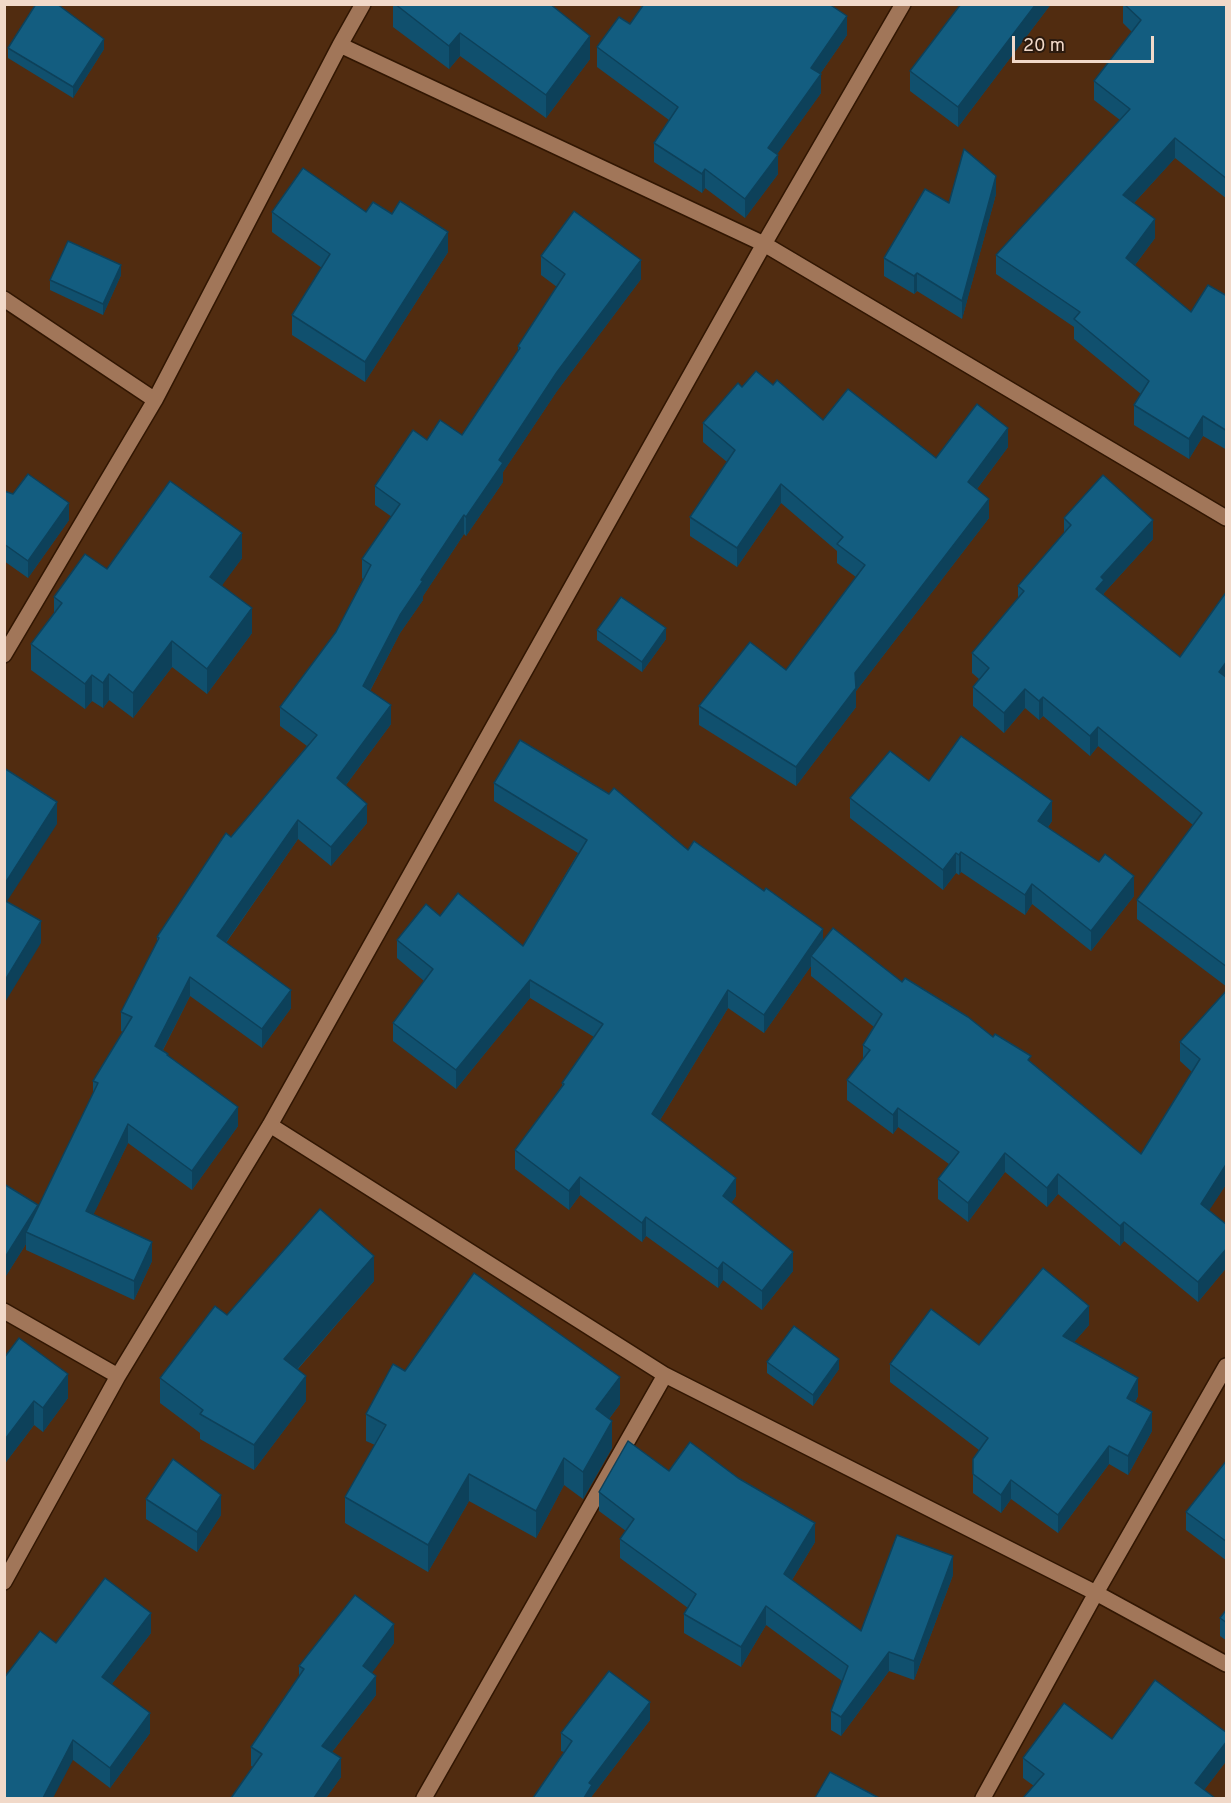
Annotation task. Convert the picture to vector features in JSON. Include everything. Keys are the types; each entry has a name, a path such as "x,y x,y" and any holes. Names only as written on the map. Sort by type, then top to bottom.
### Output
{"street":[{"path":"4,655 155,400 363,4"},
{"path":"4,1582 118,1376 270,1125 764,244 903,4"},
{"path":"340,45 764,244 1227,518"},
{"path":"4,299 155,400"},
{"path":"270,1125 665,1375 1096,1593 1227,1664"},
{"path":"4,1311 118,1376"},
{"path":"983,1798 1096,1593 1227,1366"},
{"path":"424,1798 665,1375"}],"building":[{"path":"36,4 57,4 104,39 73,87 8,48"},
{"path":"395,4 550,4 590,36 546,95 460,33 449,46"},
{"path":"644,4 829,4 847,16 811,68 821,74 768,148 778,155 745,199 705,169 702,174 654,143 678,107 597,47 619,17 630,24"},
{"path":"961,4 1036,4 958,107 910,71"},
{"path":"1124,4 1227,4 1227,179 1175,138 1123,195 1155,219 1126,258 1191,312 1208,285 1227,296 1227,431 1203,416 1189,439 1134,405 1149,381 1074,319 1080,312 996,255 1130,109 1094,81 1141,20"},
{"path":"964,149 996,176 962,301 917,273 914,276 884,258 925,189 949,203"},
{"path":"303,168 366,212 373,202 392,214 400,201 448,232 365,362 292,315 330,254 272,212"},
{"path":"574,211 641,260 557,372 499,460 503,463 466,517 464,515 421,580 423,581 400,615 363,686 391,705 337,778 367,804 331,847 298,820 217,936 291,990 262,1029 190,977 155,1046 238,1107 192,1171 128,1124 86,1211 152,1242 134,1281 26,1232 98,1083 93,1081 132,1017 121,1012 159,938 157,937 226,833 231,837 317,735 280,707 336,632 371,565 362,559 400,504 375,486 413,430 427,440 440,420 462,435 520,348 518,346 565,274 541,256"},
{"path":"68,241 121,265 103,304 50,280"},
{"path":"756,371 773,385 777,380 823,420 848,389 936,458 977,404 1008,428 968,482 989,499 855,673 856,688 796,767 699,706 750,642 786,670 865,565 837,544 843,537 781,484 737,548 690,517 735,450 703,423 738,383 742,387"},
{"path":"28,474 69,503 28,561 4,544 4,491 13,494"},
{"path":"1103,475 1153,520 1101,577 1104,580 1096,589 1180,657 1227,591 1227,661 1219,672 1227,678 1227,967 1137,900 1202,813 1098,727 1090,736 1043,697 1039,701 1025,689 1004,713 973,687 989,668 972,653 1024,591 1018,586 1071,525 1064,518"},
{"path":"170,481 242,533 210,577 252,608 207,669 172,641 133,693 109,674 103,683 92,675 85,684 31,644 62,603 54,597 85,554 107,569"},
{"path":"621,597 666,628 642,662 597,630"},
{"path":"961,736 1052,801 1038,821 1099,862 1105,854 1134,876 1091,931 1032,884 1025,895 961,852 959,855 956,853 943,870 850,798 890,751 929,781"},
{"path":"520,740 609,794 614,788 688,850 694,841 764,891 766,888 823,929 764,1015 728,990 652,1114 736,1178 723,1196 793,1252 762,1291 723,1262 718,1269 646,1217 642,1223 580,1177 569,1191 515,1150 564,1084 562,1083 603,1024 530,980 456,1070 393,1023 433,969 397,940 426,904 440,916 458,893 523,946 587,840 494,783"},
{"path":"4,768 57,802 4,885"},
{"path":"4,900 41,921 4,982"},
{"path":"833,928 902,982 905,978 968,1017 993,1037 995,1034 1031,1056 1028,1060 1141,1154 1200,1059 1180,1042 1227,990 1227,1163 1201,1204 1227,1225 1227,1248 1198,1282 1124,1222 1120,1226 1058,1174 1047,1188 1005,1153 968,1203 938,1179 959,1152 898,1108 893,1115 847,1080 870,1050 863,1045 882,1014 811,956"},
{"path":"4,1184 38,1205 4,1259"},
{"path":"320,1209 374,1256 284,1359 306,1376 254,1445 200,1414 203,1410 160,1378 215,1306 227,1315"},
{"path":"1043,1268 1089,1306 1063,1336 1138,1378 1127,1398 1152,1412 1128,1456 1109,1446 1058,1515 1011,1480 1001,1495 973,1474 973,1459 988,1438 890,1364 931,1309 979,1345"},
{"path":"474,1273 620,1377 596,1409 612,1421 583,1472 564,1458 536,1511 469,1474 428,1545 345,1497 386,1425 366,1414 393,1364 405,1371"},
{"path":"794,1326 839,1359 813,1395 767,1362"},
{"path":"19,1338 68,1374 43,1408 34,1401 6,1438 4,1437 4,1358"},
{"path":"628,1441 669,1471 690,1442 738,1478 815,1523 784,1574 861,1631 897,1535 953,1556 914,1661 889,1652 841,1717 831,1711 848,1666 766,1606 741,1647 684,1614 696,1594 620,1539 634,1519 599,1492"},
{"path":"173,1459 221,1495 197,1532 146,1499"},
{"path":"1227,1460 1227,1542 1186,1512"},
{"path":"105,1578 151,1613 102,1677 150,1713 110,1768 73,1740 43,1798 4,1798 4,1678 40,1631 56,1643"},
{"path":"355,1595 394,1624 363,1666 376,1676 322,1746 341,1758 314,1798 231,1798 262,1754 251,1747 304,1669 299,1666"},
{"path":"1227,1609 1227,1623 1220,1618"},
{"path":"609,1671 650,1702 589,1783 592,1785 584,1798 533,1798 572,1741 561,1733"},
{"path":"1155,1680 1227,1733 1227,1741 1195,1783 1215,1798 1023,1798 1044,1774 1023,1758 1064,1703 1112,1739"},
{"path":"830,1772 879,1798 815,1798"}]}
